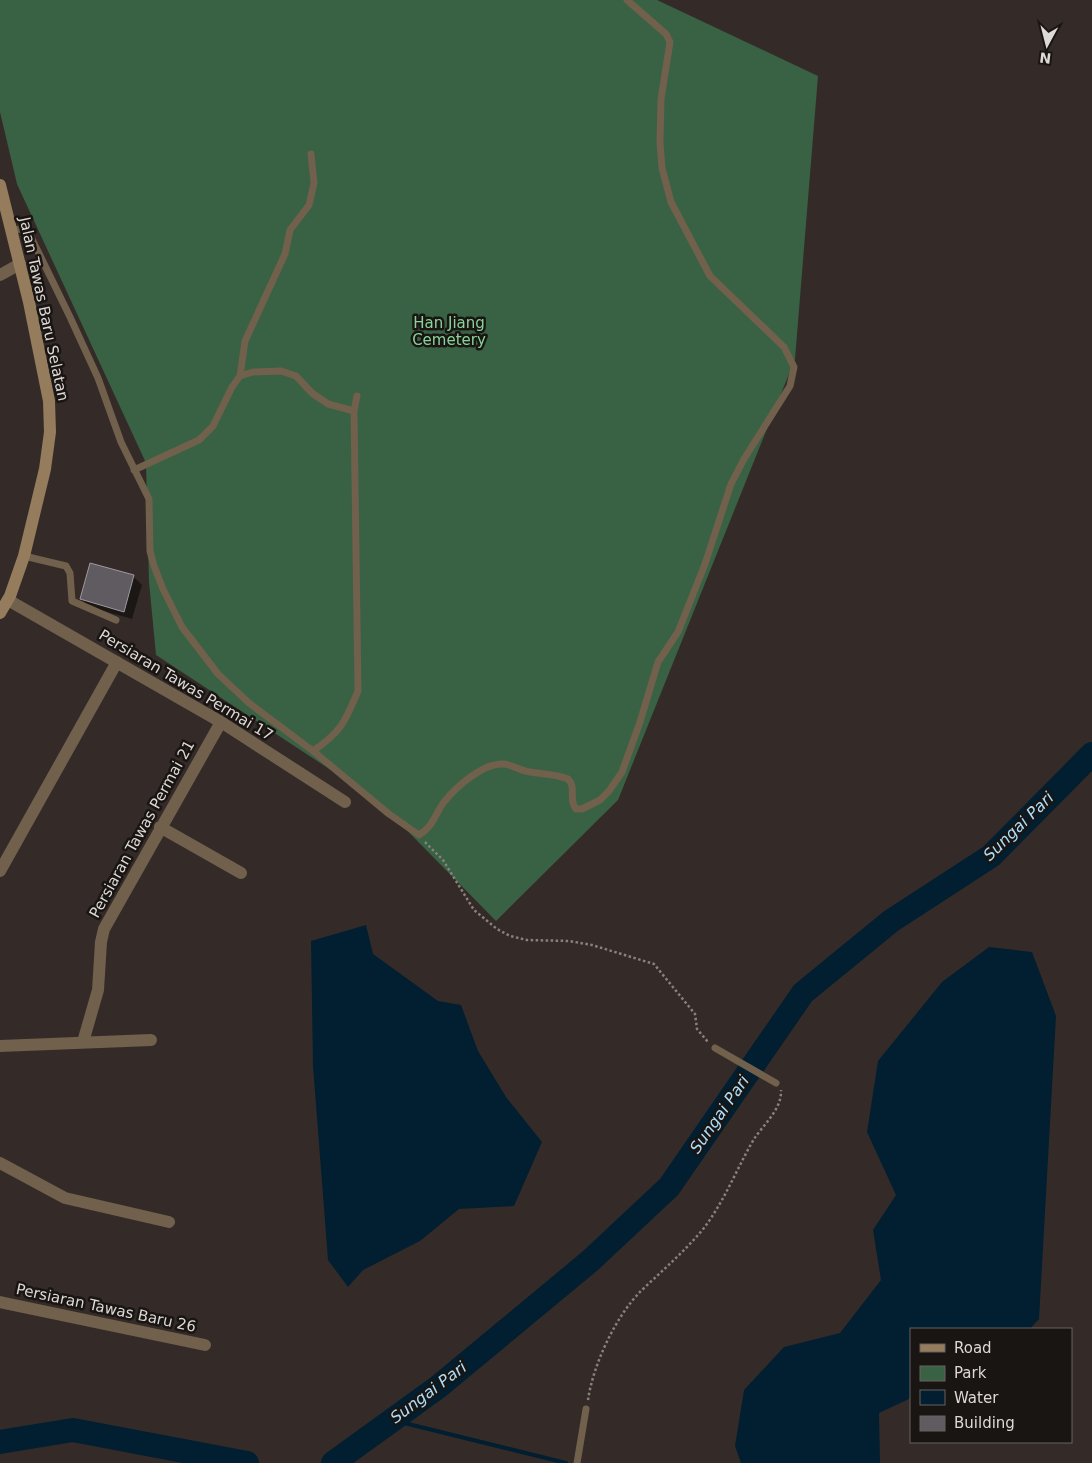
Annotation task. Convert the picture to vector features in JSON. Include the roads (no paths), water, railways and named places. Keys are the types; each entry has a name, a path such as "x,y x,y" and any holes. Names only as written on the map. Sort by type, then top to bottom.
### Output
{"street":[{"name":"Jalan Tawas Baru Selatan","path":"0,185 20,264 50,413 46,460 24,556 8,600 0,613"},
{"path":"0,275 20,264"},
{"name":"Persiaran Tawas Permai 17","path":"8,600 221,722 344,802"},
{"path":"0,871 117,662"},
{"name":"Persiaran Tawas Permai 21","path":"83,1042 92,1015 99,979 100,950 104,929 160,826 221,722"},
{"path":"160,826 241,873"},
{"path":"0,1046 151,1040"},
{"path":"0,1163 66,1198 169,1222"},
{"name":"Persiaran Tawas Baru 26","path":"0,1302 205,1345"}],"lane":[{"path":"11,230 25,230 33,240 98,378 134,470 151,506 150,551 163,589 182,627 218,674 249,703 313,751 389,814 419,835 430,827 440,808 452,794 485,766 492,764 509,765 527,772 568,779 572,785 572,804 579,809 600,800 609,791 626,760 640,722 658,662 678,632 705,564 731,484 792,379 794,367 784,348 710,276 671,202 662,168 660,133 661,99 670,42 666,34 627,0"},
{"path":"134,470 199,440 214,426 232,387 240,376 245,340 285,254 290,230 309,205 314,183 311,154"},
{"path":"240,376 253,372 281,371 296,376 312,393 328,404 354,411"},
{"path":"313,751 332,738 345,722 358,691 354,411 357,396"},
{"path":"24,556 66,566 70,573 72,600 116,620"},
{"path":"715,1048 776,1083"},
{"path":"577,1463 586,1409"}],"water":[{"path":"366,925 373,954 438,1001 461,1005 478,1051 506,1097 542,1142 514,1206 459,1209 420,1241 363,1270 348,1287 328,1260 313,1066 311,941"},
{"path":"989,947 1032,952 1056,1016 1039,1319 1031,1328 910,1328 910,1398 879,1413 880,1463 741,1463 735,1446 744,1390 784,1347 840,1333 881,1280 873,1230 896,1195 867,1132 878,1061 942,982"}],"waterway":[{"name":"Sungai Pari","path":"333,1463 438,1387 590,1261 669,1187 803,993 891,921 991,856 1092,754"},
{"path":"392,1420 566,1463"},
{"path":"0,1442 73,1430 247,1463"}],"park label":[{"name":"Han Jiang Cemetery","path":"449,332"}]}
